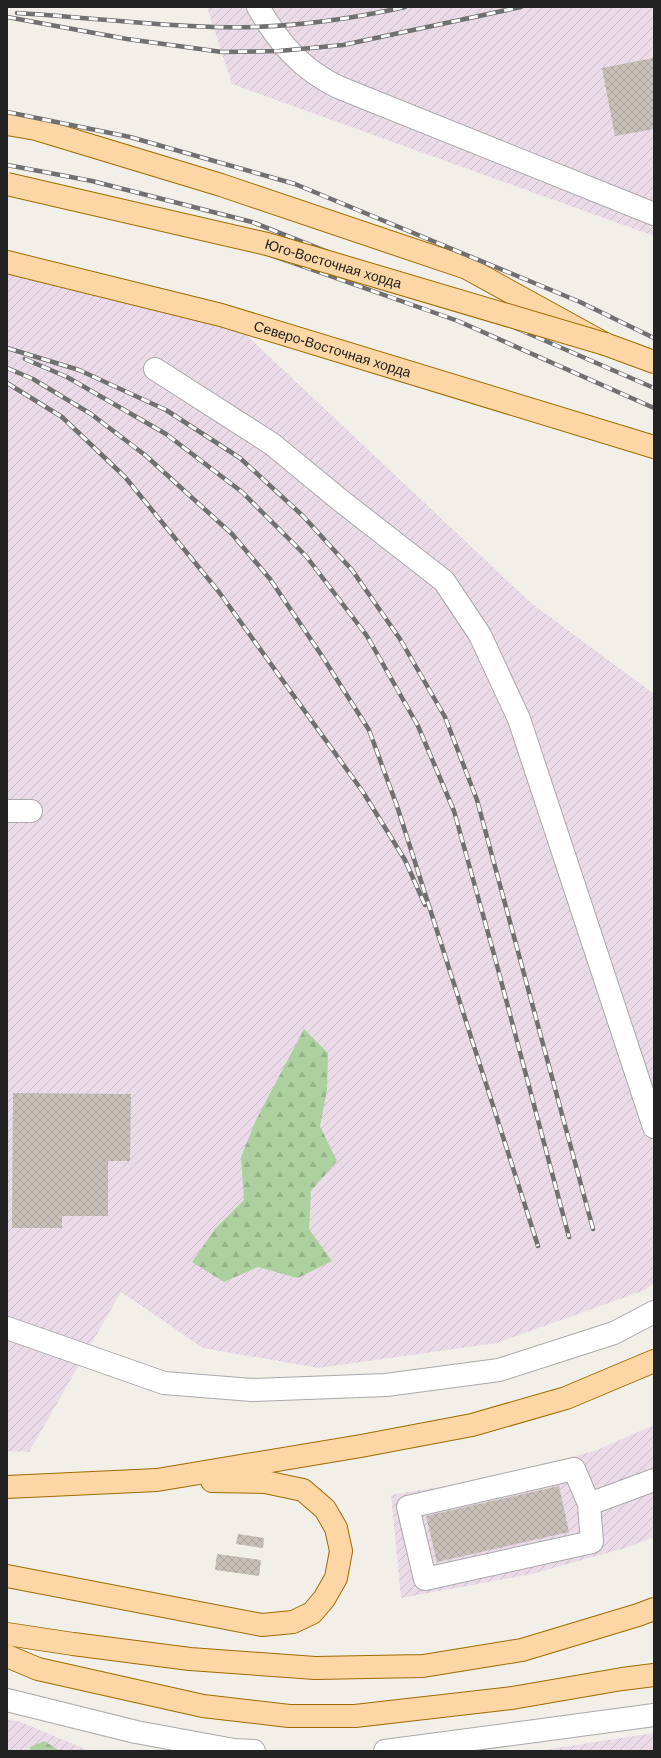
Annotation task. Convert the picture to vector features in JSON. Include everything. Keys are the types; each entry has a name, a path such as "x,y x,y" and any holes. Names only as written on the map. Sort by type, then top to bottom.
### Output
{"main road":[{"path":"7,124 36,129 221,185 467,268 605,344"},
{"name":"Юго-Восточная хорда","path":"7,184 267,244 605,344 654,362"},
{"name":"Северо-Восточная хорда","path":"7,262 221,315 654,447"},
{"path":"157,1480 361,1446 472,1425 566,1398 654,1361"},
{"path":"7,1486 157,1480 265,1482 303,1490 325,1509 336,1528 341,1551 336,1578 324,1599 312,1613 293,1622 262,1625 7,1576"},
{"path":"7,1634 190,1659 315,1668 423,1666 522,1650 638,1616 654,1609"},
{"path":"7,1656 38,1669 203,1706 289,1716 355,1716 512,1698 622,1678 654,1675"}],"lane":[{"path":"258,7 269,26 288,50 319,78 654,214"},
{"path":"155,369 272,444 340,500 444,581 480,635 519,720 654,1127"},
{"path":"7,811 31,811"},
{"path":"7,1328 164,1383 252,1390 386,1385 499,1370 614,1333 654,1312"},
{"path":"574,1469 589,1504 592,1542 425,1580 408,1507 574,1469"},
{"path":"589,1504 654,1480"},
{"path":"7,1700 136,1732 234,1750 254,1751"},
{"path":"385,1751 654,1715"}],"shaded area":[{"path":"207,7 654,7 654,236 232,84"},
{"path":"7,263 241,330 531,603 654,694 654,1283 645,1290 497,1343 319,1368 203,1348 121,1292 29,1452 7,1451"},
{"path":"654,1425 654,1537 625,1548 532,1574 401,1598 391,1495 477,1481 552,1462 597,1450"},
{"path":"7,1720 18,1721 90,1751 7,1751"},
{"path":"654,1733 654,1751 537,1751"}],"green space":[{"path":"304,1029 328,1053 327,1090 320,1126 337,1161 311,1191 309,1229 332,1261 298,1278 258,1267 224,1282 192,1262 215,1229 244,1200 241,1157 256,1120"},
{"path":"44,1741 60,1751 30,1751 30,1747"}],"building":[{"path":"653,58 654,129 615,136 602,68"},
{"path":"13,1093 131,1094 130,1161 108,1161 108,1216 62,1216 62,1228 12,1228"},
{"path":"559,1486 569,1532 437,1562 426,1516"},
{"path":"238,1534 264,1538 263,1548 236,1544"},
{"path":"217,1554 261,1560 259,1576 215,1570"}],"railway":[{"path":"17,13 164,25 261,27 333,20 405,7"},
{"path":"7,17 127,39 222,52 279,51 343,45 521,7"},
{"path":"7,112 130,137 295,184 580,302 654,338"},
{"path":"7,165 92,181 252,222 465,306 654,388"},
{"path":"7,190 111,211 245,246 458,321 654,408"},
{"path":"7,348 79,370 166,410 240,458 303,516 352,570 400,639 445,717 477,800 593,1229"},
{"path":"25,359 67,377 166,434 242,492 306,556 367,636 418,726 454,811 495,958 569,1237"},
{"path":"7,368 33,379 91,414 145,455 232,534 270,579 322,656 369,730 397,806 538,1246"},
{"path":"7,383 62,417 125,477 219,592 363,792 405,860 425,905"}]}
